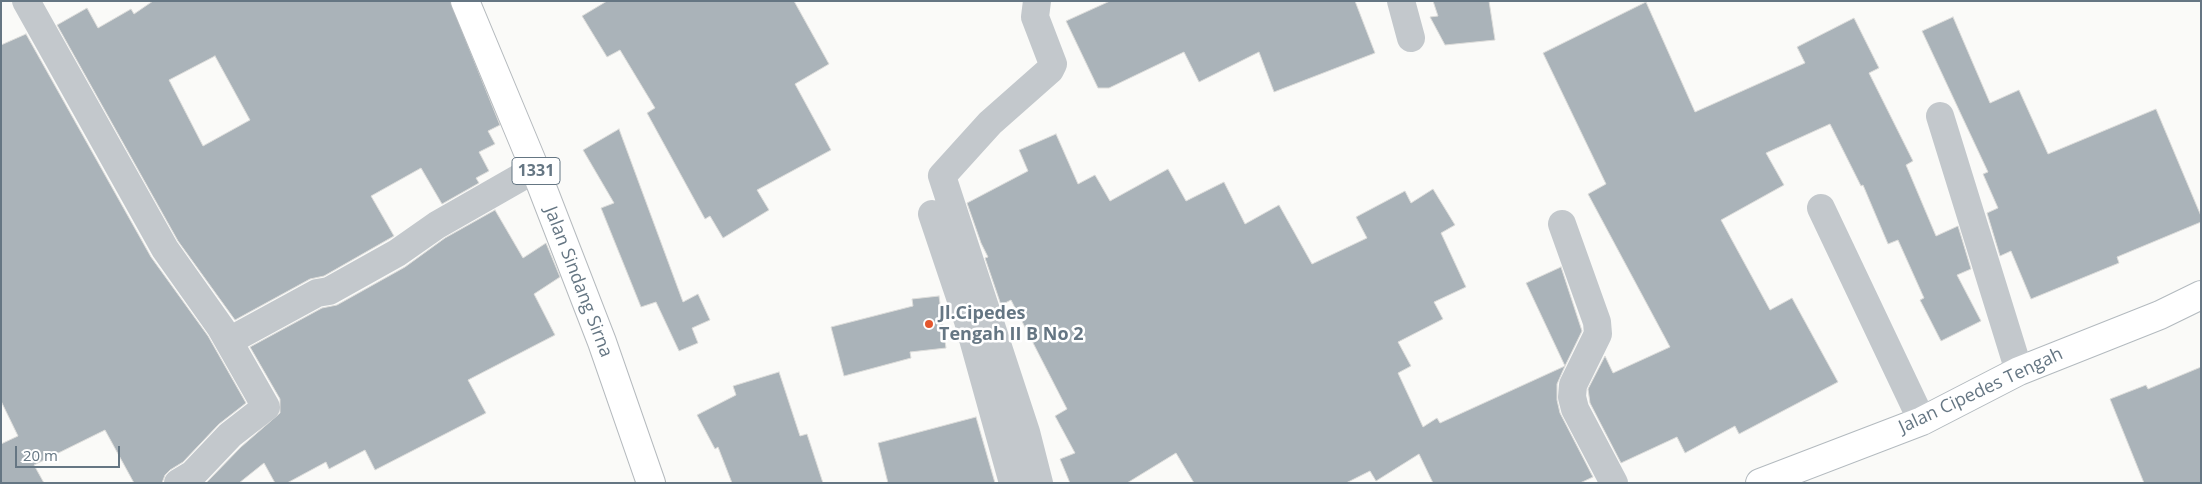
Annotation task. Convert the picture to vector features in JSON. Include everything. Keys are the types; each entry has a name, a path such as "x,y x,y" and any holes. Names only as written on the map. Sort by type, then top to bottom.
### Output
{"main road":[{"name":"Jalan Sindang Sirna","path":"465,1 535,169 602,342 651,483"},
{"name":"Jalan Cipedes Tengah","path":"1760,483 1922,421 2019,371 2160,315 2201,295"}],"street":[{"path":"1014,483 968,320 942,200 943,172 990,123 1050,70 1053,64 1035,17 1036,1"},
{"path":"1401,1 1411,38"},
{"path":"34,4 165,249 229,342 265,409 230,434 192,474 178,483"},
{"path":"1940,116 2019,371"},
{"path":"229,342 317,293 329,291 397,253 437,225 535,169"},
{"path":"942,200 1026,432 1039,483"},
{"path":"1821,208 1922,421"},
{"path":"1562,224 1597,322 1598,334 1573,385 1572,397 1575,409 1614,483"}],"building":[{"path":"153,1 450,1 500,125 488,131 495,144 479,152 489,171 476,178 479,183 442,204 421,168 371,196 394,236 324,276 310,279 235,320 178,241 57,25 87,8 98,28 131,9 134,14","holes":["215,56 250,120 203,146 169,80"]},
{"path":"607,1 794,1 829,64 795,84 831,150 757,190 769,210 723,238 710,216 705,219 647,113 655,108 620,50 607,57 582,16"},
{"path":"1110,1 1355,1 1375,53 1274,92 1259,52 1199,82 1184,52 1109,88 1098,88 1066,21"},
{"path":"1433,1 1489,1 1495,40 1445,45 1430,17 1438,16"},
{"path":"1646,2 1695,112 1805,63 1797,47 1854,18 1879,68 1869,73 1913,161 1906,165 1936,236 1958,226 1971,269 1957,275 1981,321 1941,341 1920,300 1924,298 1898,240 1888,244 1863,185 1861,186 1830,124 1766,153 1784,185 1721,220 1770,310 1792,298 1838,382 1739,434 1735,426 1685,453 1677,437 1621,463 1590,403 1588,389 1605,356 1613,373 1670,347 1588,194 1606,184 1543,53"},
{"path":"1953,17 1990,103 2019,90 2048,154 2156,109 2201,216 2201,222 2117,257 2119,263 2031,299 2011,251 2000,256 1987,213 1998,208 1983,174 1988,172 1922,31"},
{"path":"26,34 151,257 208,336 246,403 219,424 183,462 170,470 165,475 162,483 134,483 105,430 34,465 44,483 1,483 1,444 18,436 1,401 1,45"},
{"path":"619,129 683,302 698,294 710,320 692,328 698,343 679,351 656,302 641,307 601,208 614,203 583,150"},
{"path":"1056,134 1078,184 1095,175 1110,201 1168,169 1186,201 1224,182 1245,224 1279,205 1312,264 1367,238 1356,217 1405,191 1411,203 1433,189 1455,225 1441,233 1466,287 1434,302 1443,319 1398,342 1411,366 1398,373 1423,427 1437,418 1440,423 1565,366 1557,384 1557,400 1560,413 1593,477 1580,483 1433,483 1419,454 1376,481 1370,471 1346,483 1194,483 1176,453 1127,483 1070,483 1060,459 1075,453 1055,416 1067,409 1011,300 1001,305 985,258 988,257 967,203 1028,171 1019,150"},
{"path":"495,210 523,258 546,243 560,277 534,294 555,335 468,380 486,413 375,470 365,450 329,469 326,462 287,483 275,483 264,463 239,483 206,483 241,447 280,413 280,399 250,347 322,308 337,305 405,267 445,238"},
{"path":"1561,267 1582,331 1565,366 1526,283"},
{"path":"939,296 946,348 910,352 911,358 844,376 831,327 913,306 912,299"},
{"path":"2201,367 2201,483 2144,483 2110,399 2146,385 2148,389"},
{"path":"779,372 800,436 807,434 823,483 732,483 718,447 715,449 697,415 736,395 733,386"},
{"path":"976,417 995,483 888,483 878,443"}],"place":[{"name":"Jl.Cipedes Tengah II B No 2","path":"929,324"}]}
